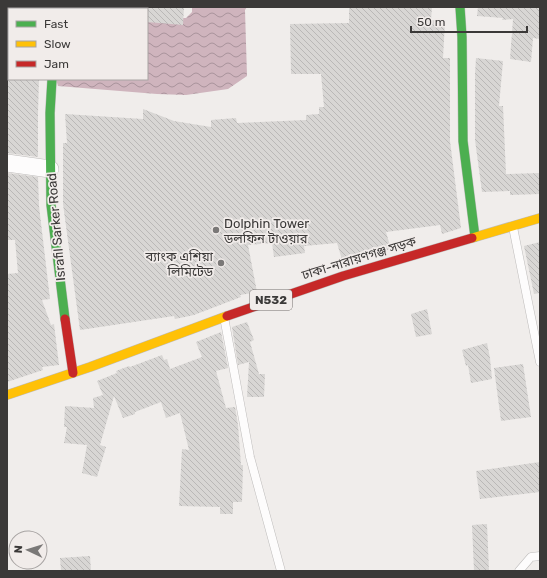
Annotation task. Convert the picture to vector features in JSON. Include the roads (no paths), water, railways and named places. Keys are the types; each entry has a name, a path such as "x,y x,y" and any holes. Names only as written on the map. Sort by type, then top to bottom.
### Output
{"main road":[{"path":"460,7 462,37 463,141 475,237"},
{"name":"Israfil Sarker Road","path":"52,80 50,169 52,205 55,243 73,373"},
{"name":"ঢাকা-নারায়ণগঞ্জ সড়ক","path":"7,395 73,373 224,316 321,283 540,218"}],"street":[{"path":"7,163 50,169"}],"lane":[{"path":"513,226 540,362"},
{"path":"224,316 250,457 281,571"},
{"path":"519,571 531,557 540,556"}],"water":[{"path":"192,7 247,7 245,10 247,76 228,89 186,95 58,86 56,80 148,80 148,13 186,18 192,12"}],"place":[{"name":"Dolphin Tower ডলফিন টাওয়ার","path":"216,230"},
{"name":"ব্যাংক এশিয়া লিমিটেড","path":"221,263"}]}
